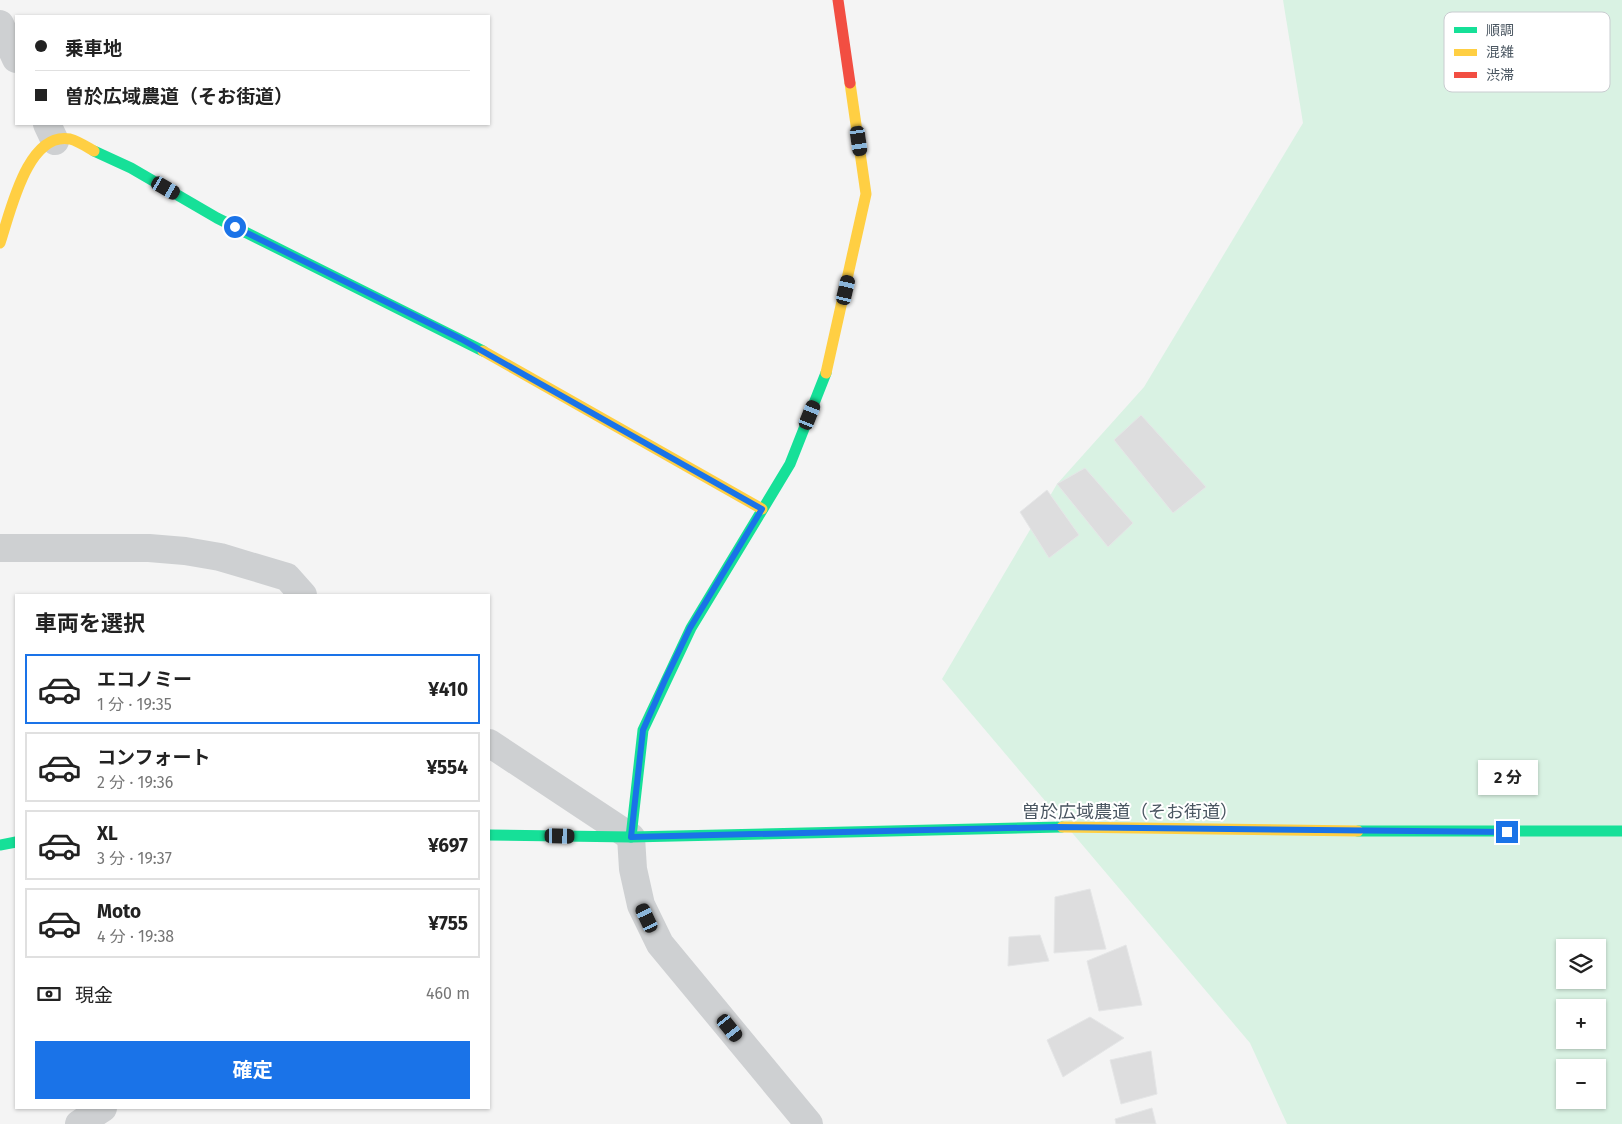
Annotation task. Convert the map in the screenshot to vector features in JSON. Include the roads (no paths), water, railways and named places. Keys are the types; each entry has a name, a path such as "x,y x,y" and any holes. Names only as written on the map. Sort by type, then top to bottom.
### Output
{"street":[{"path":"809,1124 660,944 641,905 633,869 631,837 643,730 690,628 790,464 829,366 866,194 838,0"},
{"path":"0,24 15,57"},
{"path":"0,243 28,168 34,155 43,146 51,132 131,168 217,218 461,339 762,509"},
{"path":"0,548 150,548 185,551 220,557 287,577 301,594"},
{"path":"490,744 631,837"},
{"name":"曽於広域農道（そお街道）","path":"490,835 631,837 1055,827 1310,831 1622,831"},
{"path":"0,845 15,842"},
{"path":"79,1124 102,1109"}]}
